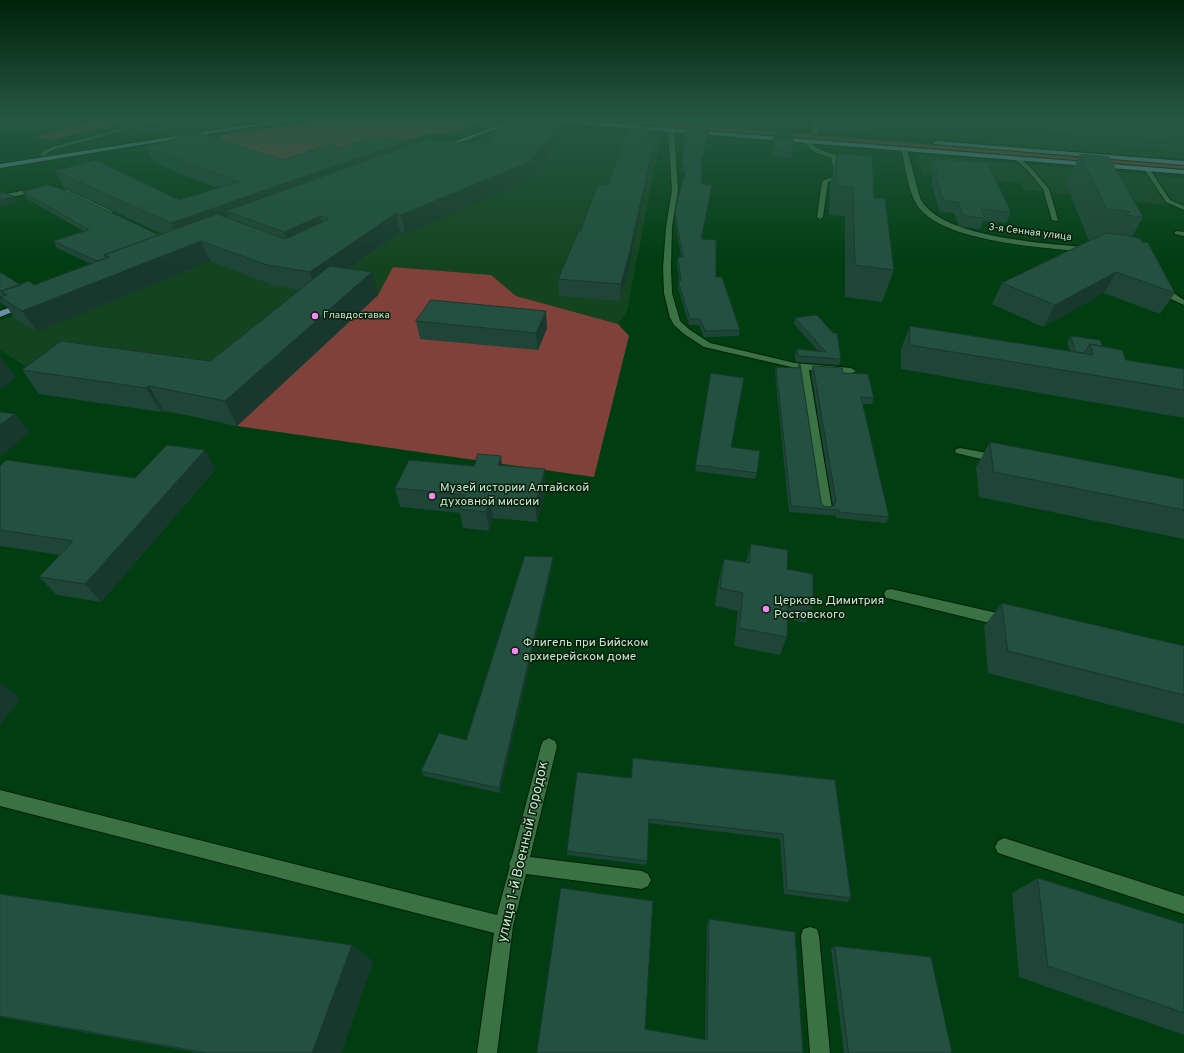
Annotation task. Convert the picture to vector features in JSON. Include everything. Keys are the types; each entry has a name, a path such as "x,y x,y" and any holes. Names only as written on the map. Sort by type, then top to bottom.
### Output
{"main road":[{"path":"1125,167 1184,172"},
{"path":"0,314 30,302"}],"street":[{"path":"673,167 674,190 669,227 667,268 668,293 674,318 687,332 707,345 804,367 851,371"},
{"path":"820,217 825,181 838,177 836,167"},
{"name":"3-я Сенная улица","path":"909,167 921,206 940,221 955,228 983,237 1100,251"},
{"path":"1027,167 1046,189 1055,220"},
{"path":"1147,169 1168,201 1184,208"},
{"path":"0,197 48,188 65,191 115,215"},
{"path":"1160,278 1172,296 1184,303"},
{"path":"804,367 826,508"},
{"path":"960,451 1006,460"},
{"path":"891,594 1022,625"},
{"name":"улица 1-й Военный городок","path":"487,1053 504,926 518,864 549,746"},
{"path":"0,798 504,926"},
{"path":"1004,847 1184,905"},
{"path":"518,864 642,880"},
{"path":"810,936 820,1053"}],"shaded area":[{"path":"292,167 314,167 300,170"},
{"path":"401,167 655,167 627,311 618,324 516,296 491,275 393,267 378,295 237,426 187,415 78,400 0,350 0,321 222,233"},
{"path":"920,167 1057,167 1184,178 1184,207 1024,190 1021,183 922,175"},
{"path":"1161,167 1184,167 1184,169"},
{"path":"393,267 491,275 516,296 618,324 629,336 594,477 237,426 378,295"}],"building":[{"path":"69,167 110,167 179,200 239,182 200,167 331,167 171,223 55,171"},
{"path":"349,167 516,167 401,215 396,213 310,272 267,265 201,241 22,311 0,297 7,295 1,291 29,281 34,285 109,257 104,255 217,214 285,239 327,220 328,218 320,216 284,232 226,211"},
{"path":"614,167 648,167 629,255 621,284 558,279 578,232 580,232 598,184 608,185"},
{"path":"687,167 702,167 701,184 712,185 701,239 716,240 716,277 722,277 740,330 705,331 700,319 690,319 678,281 681,281 678,257 683,257 675,213"},
{"path":"837,167 873,167 874,198 885,199 894,270 855,265 853,187 836,186"},
{"path":"936,167 989,167 1011,212 981,209 985,218 963,215 958,202 944,201 934,173 938,173"},
{"path":"1086,167 1115,167 1143,217 1124,215 1130,212 1107,209"},
{"path":"47,185 59,188 159,235 104,255 106,258 97,261 53,241 89,230 23,192"},
{"path":"4,193 13,196 0,200 0,194"},
{"path":"1106,233 1125,235 1148,243 1175,293 1116,272 1055,305 1002,283"},
{"path":"330,266 372,272 225,401 149,386 146,388 22,370 61,341 210,361"},
{"path":"0,272 21,285 1,291 4,296 0,297"},
{"path":"431,300 546,311 536,333 416,321"},
{"path":"817,315 833,333 837,333 841,359 798,356 797,349 826,352 795,318"},
{"path":"910,326 1093,355 1090,344 1122,350 1126,360 1184,369 1184,390 910,345"},
{"path":"1071,336 1100,340 1103,347 1090,344 1084,353 1076,352"},
{"path":"800,364 821,502 823,506 828,507 834,506 836,501 813,366 842,368 843,373 868,374 874,398 861,397 889,517 839,512 839,510 791,506 776,367 800,368"},
{"path":"711,373 744,378 731,447 760,451 757,473 696,465"},
{"path":"0,412 15,414 0,425"},
{"path":"990,442 1184,479 1184,510 994,472"},
{"path":"167,445 205,450 85,584 39,577 73,541 0,530 0,466 6,460 135,478"},
{"path":"478,454 501,456 498,465 545,469 535,504 490,499 486,512 459,509 465,495 395,488 409,460 474,466"},
{"name":"Церковь Димитрия Ростовского","path":"751,544 788,550 787,569 813,574 813,605 788,600 787,637 739,628 743,593 720,588 724,559 749,563"},
{"name":"Флигель при Бийском архиерейском доме","path":"525,556 553,557 499,788 421,771 439,733 466,740"},
{"path":"1002,603 1184,646 1184,695 1008,651"},
{"path":"633,758 835,780 851,898 787,890 783,834 649,819 647,861 567,851 577,772 631,778"},
{"path":"1038,878 1184,924 1184,1013 1048,966"},
{"path":"561,888 653,901 645,1029 707,1040 709,919 795,932 803,1053 537,1053"},
{"path":"0,894 352,945 312,1053 207,1053 0,1016"},
{"path":"835,946 931,957 952,1053 849,1053"}],"place":[{"name":"Главдоставка","path":"315,316"},
{"name":"Музей истории Алтайской духовной миссии","path":"432,496"},
{"name":"Церковь Димитрия Ростовского","path":"766,609"},
{"name":"Флигель при Бийском архиерейском доме","path":"515,651"}]}
